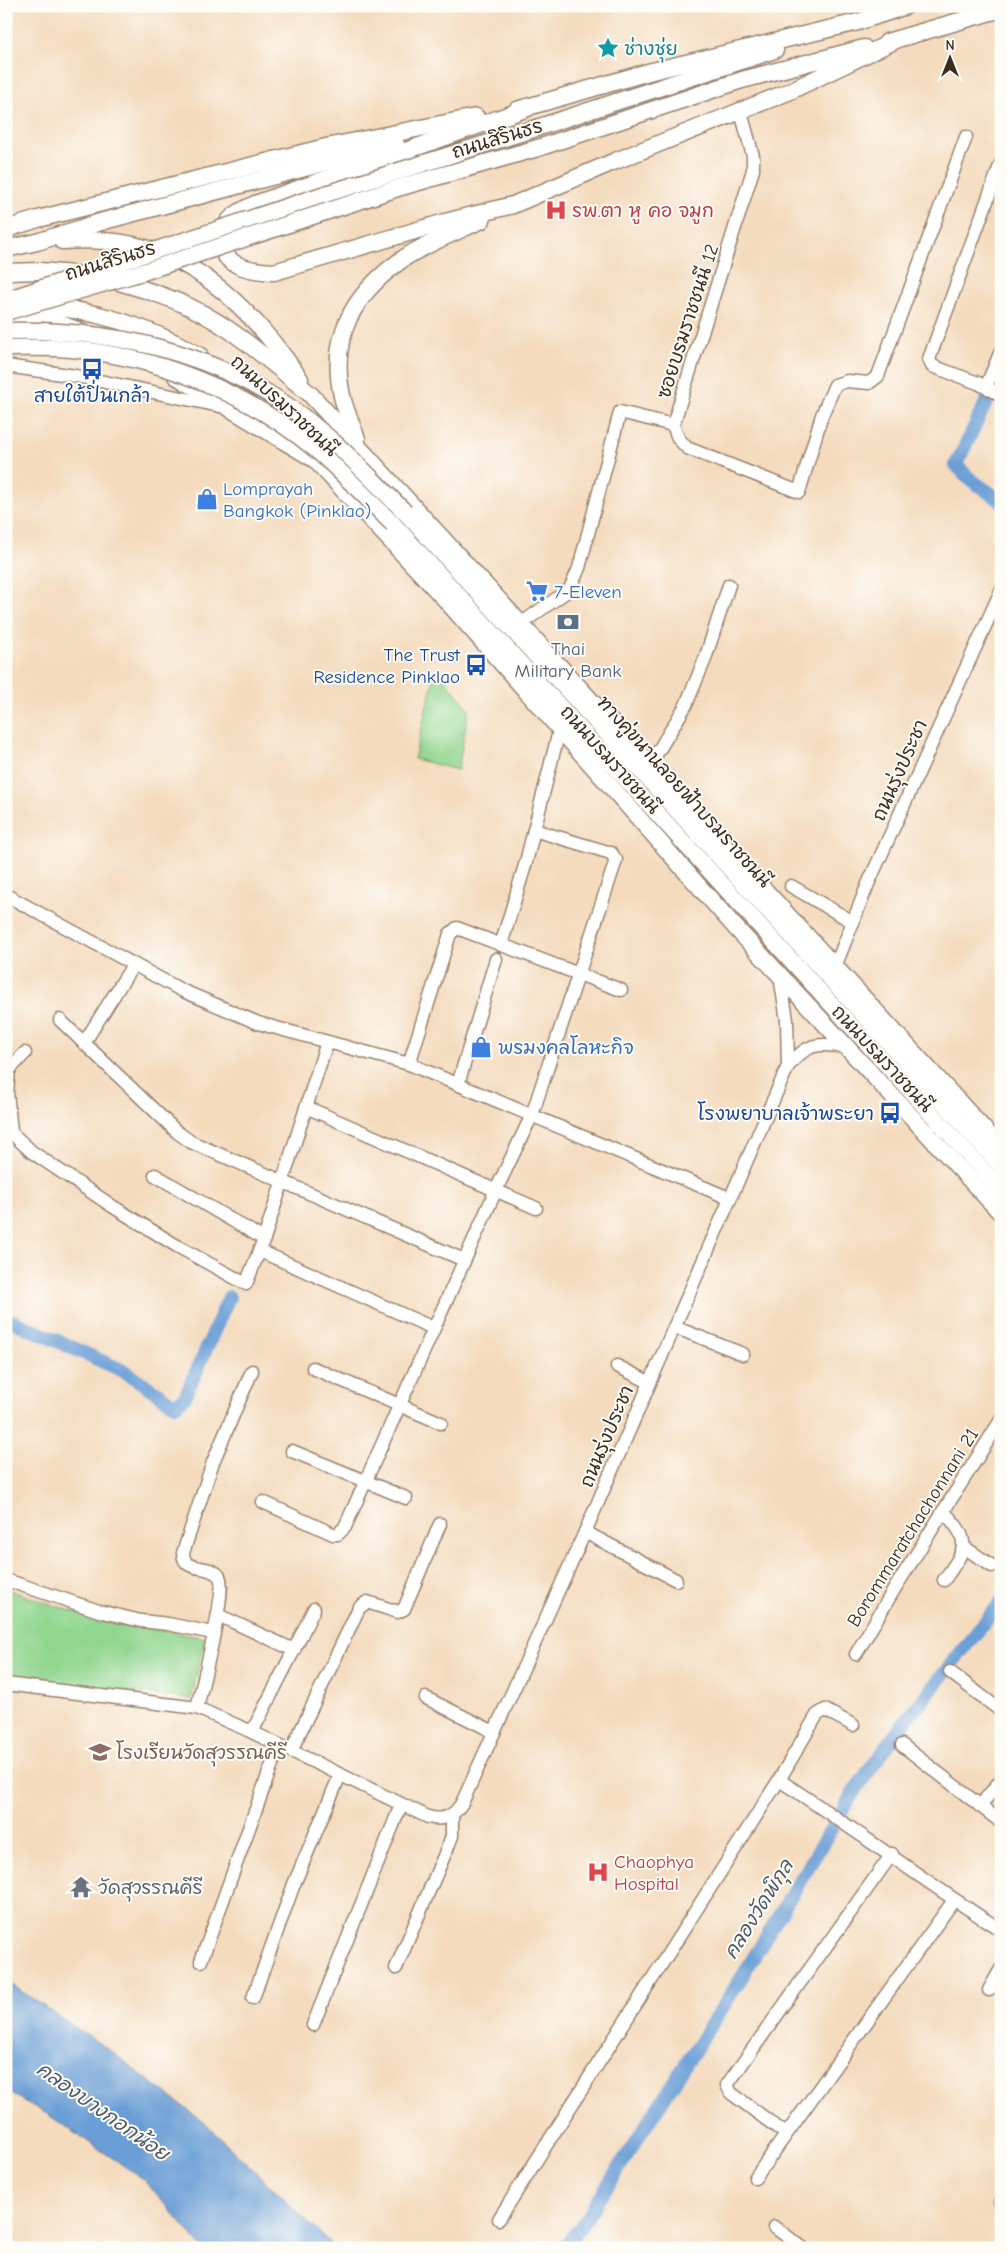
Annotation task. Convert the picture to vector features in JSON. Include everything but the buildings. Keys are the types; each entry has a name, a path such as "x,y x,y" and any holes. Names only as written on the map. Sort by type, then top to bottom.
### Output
{"main road":[{"name":"ถนนสิรินธร","path":"6,229 326,147 528,108 652,71 858,22 906,6"},
{"name":"ถนนสิรินธร","path":"6,312 146,271 401,188 538,148 665,104 1001,9"},
{"path":"6,300 319,196 532,129 858,22"},
{"path":"359,446 342,396 339,374 339,351 342,332 356,304 379,277 401,260 513,205 613,162 741,112 896,40"},
{"path":"513,205 449,221 274,272 254,271 235,264 226,258 221,245 225,226 234,216 255,204 528,108"},
{"path":"6,249 528,108"},
{"path":"37,242 78,240 120,242 150,249 184,264 232,298 284,356 310,394"},
{"name":"ถนนบรมราชชนนี","path":"6,272 40,271 106,278 157,294 192,308 250,345 310,394 522,623 835,967 999,1141"},
{"name":"ถนนบรมราชชนนี","path":"6,305 63,308 94,314 158,335 209,361 256,400 320,463 780,976 1001,1213"},
{"path":"6,320 58,323 138,353 320,463"},
{"name":"ทางคู่ขนานลอยฟ้าบรมราชชนนี","path":"6,331 73,331 138,342 172,351 229,373 260,388 329,437 405,512 1001,1166"},
{"name":"ทางคู่ขนานลอยฟ้าบรมราชชนนี","path":"6,348 70,348 125,357 178,372 237,398 289,429 315,449 393,524 1001,1190"}],"street":[{"name":"ซอยบรมราชชนนี 12","path":"741,112 753,156 753,170 673,425 678,438 687,448 800,492 822,415 835,385 847,381 869,383 878,376 966,137"},
{"path":"1001,163 929,359 932,366 986,387 1001,395"},
{"path":"986,387 1001,351"},
{"path":"6,366 76,376 230,408"},
{"name":"ซอยบรมราชชนนี 12","path":"522,623 570,589 579,568 620,412 673,425"},
{"path":"651,764 686,705 705,659 729,585"},
{"name":"ถนนรุ่งประชา","path":"835,967 853,922 1001,591"},
{"path":"501,945 534,830 559,731"},
{"path":"263,1502 334,1534 338,1534 345,1527 398,1405 532,1115 616,860 611,853 534,830"},
{"path":"791,886 853,922"},
{"path":"6,895 181,990 258,1023 409,1064 729,1198"},
{"path":"409,1064 450,934 454,930 462,929 621,990"},
{"path":"458,1084 496,959"},
{"path":"84,1043 133,965"},
{"name":"ถนนรุ่งประชา","path":"780,976 787,1020 788,1066"},
{"path":"60,1020 177,1132 221,1156 282,1180 464,1260"},
{"path":"25,1053 8,1072 9,1130 32,1152 112,1206 177,1246 246,1284 262,1245 326,1042"},
{"name":"ถนนรุ่งประชา","path":"452,1816 462,1804 585,1532 788,1066 801,1052 808,1048 829,1045 845,1047"},
{"path":"306,1107 536,1208"},
{"path":"156,1175 262,1245 433,1328"},
{"path":"674,1327 743,1354"},
{"path":"617,1366 650,1382"},
{"path":"313,1368 441,1424"},
{"path":"197,1708 218,1615 221,1585 220,1577 216,1573 187,1565 183,1554 214,1462 252,1370"},
{"name":"Borommaratchachonnani 21","path":"856,1654 1001,1420"},
{"path":"292,1451 406,1498"},
{"path":"943,1511 960,1531 964,1547 959,1559 944,1580"},
{"path":"201,1961 285,1748 359,1608 368,1602 398,1612 404,1609 440,1524"},
{"path":"585,1532 676,1580"},
{"path":"964,1547 992,1566"},
{"path":"6,1580 99,1611 141,1621 214,1633"},
{"path":"252,1732 314,1610"},
{"path":"218,1615 294,1650"},
{"path":"950,1672 1001,1711"},
{"path":"6,1684 197,1708 252,1732 428,1817 436,1819 452,1816 452,1836 396,1968"},
{"path":"426,1698 494,1732"},
{"path":"499,2219 779,1780 819,1712 825,1710 853,1724"},
{"path":"902,1746 1001,1822"},
{"path":"253,1998 294,1884 340,1775"},
{"path":"779,1780 892,1854 954,1900 1001,1930"},
{"path":"980,1806 1001,1780"},
{"path":"312,2025 401,1805"},
{"path":"786,2134 731,2093 727,2085 892,1854"},
{"path":"756,2178 954,1900"},
{"path":"989,1990 1001,1969"},
{"path":"774,2227 803,2248"}],"green space":[{"path":"436,670 469,708 458,770 414,759"},
{"path":"6,1589 95,1619 205,1638 191,1699 7,1677 10,1650 6,1649"}],"water":[{"name":"คลองบางกอกน้อย","path":"6,1981 109,2050 205,2123 335,2248 202,2248 145,2180 47,2114 6,2091"}],"waterway":[{"path":"1001,371 956,465 970,479 1001,501"},
{"path":"6,1318 126,1372 175,1405 185,1397 229,1297"},
{"name":"คลองวัดพิกุล","path":"564,2248 580,2228 740,1980 855,1790 905,1722 1001,1602"}],"place":[{"name":"ช่างชุ่ย","path":"608,48"},
{"name":"รพ.ตา หู คอ จมูก","path":"556,210"},
{"name":"สายใต้ปิ่นเกล้า","path":"92,369"},
{"name":"Lomprayah Bangkok (Pinklao)","path":"207,499"},
{"name":"7-Eleven","path":"537,591"},
{"name":"Thai Military Bank","path":"568,622"},
{"name":"The Trust Residence Pinklao","path":"476,665"},
{"name":"พรมงคลโลหะกิจ","path":"481,1047"},
{"name":"โรงพยาบาลเจ้าพระยา","path":"890,1113"},
{"name":"โรงเรียนวัดสุวรรณคีรี","path":"100,1752"},
{"name":"Chaophya Hospital","path":"598,1872"},
{"name":"วัดสุวรรณคีรี","path":"81,1887"}]}
